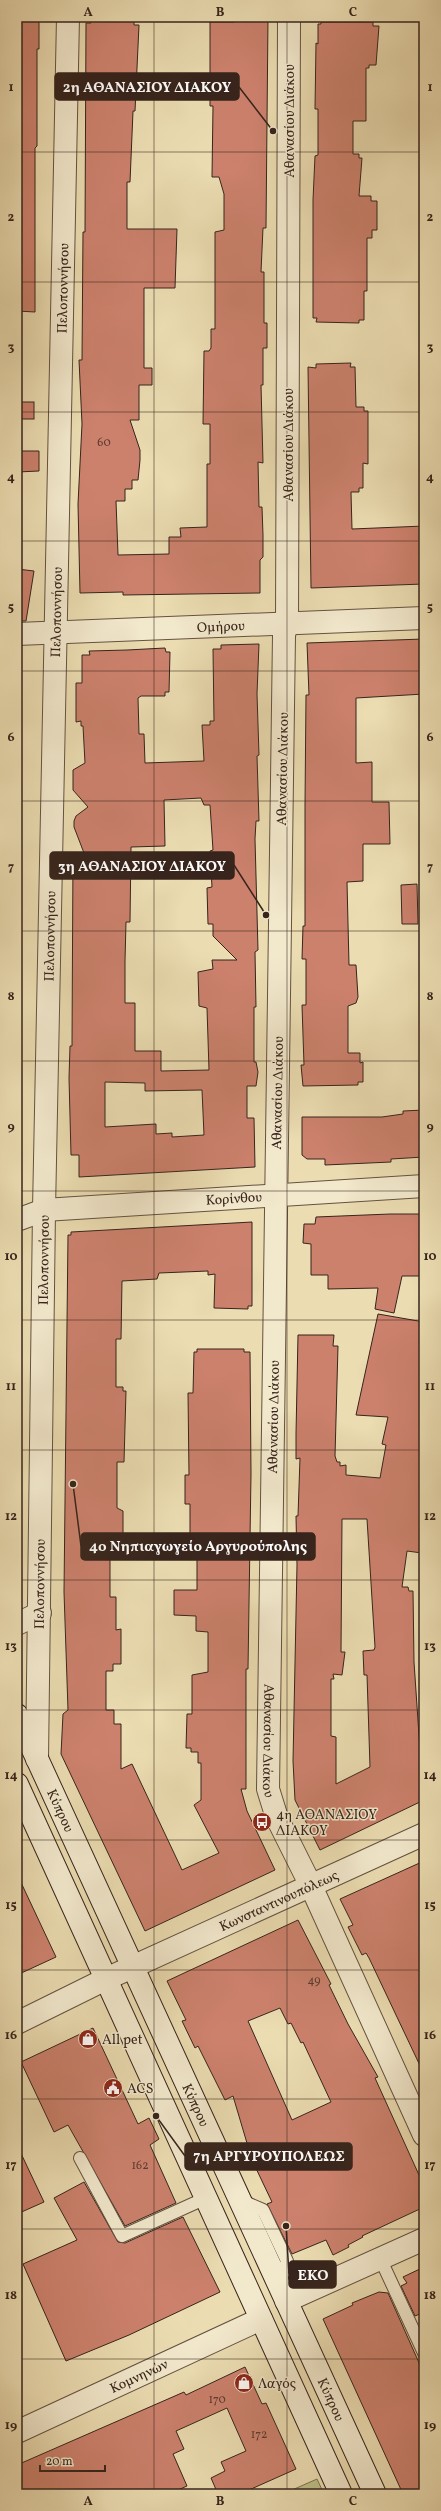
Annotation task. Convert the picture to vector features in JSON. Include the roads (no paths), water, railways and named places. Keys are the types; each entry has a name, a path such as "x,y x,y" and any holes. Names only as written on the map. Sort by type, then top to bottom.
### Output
{"street":[{"name":"Πελοποννήσου","path":"37,1758 44,1210 68,17"},
{"name":"Αθανασίου Διάκου","path":"289,17 287,623 284,635 268,1789 278,1821 312,1886 424,2135"},
{"name":"Ομήρου","path":"17,634 424,618"},
{"name":"Κορίνθου","path":"17,1220 44,1210 276,1194 424,1186"},
{"path":"17,1624 40,1613"},
{"name":"Κύπρου","path":"17,1715 375,2494"},
{"name":"Κύπρου","path":"17,1784 341,2494"},
{"name":"Κωνσταντινουπόλεως","path":"106,1979 424,1834"},
{"path":"17,2023 106,1979"},
{"path":"283,2293 380,2258 424,2239"},
{"name":"Κομνηνών","path":"17,2432 261,2318"}],"lane":[{"path":"80,2158 122,2236 206,2198"},
{"path":"380,2258 424,2353"}],"place":[{"name":"2η ΑΘΑΝΑΣΙΟΥ ΔΙΑΚΟΥ","path":"273,131"},
{"name":"3η ΑΘΑΝΑΣΙΟΥ ΔΙΑΚΟΥ","path":"266,915"},
{"name":"4ο Νηπιαγωγείο Αργυρούπολης","path":"73,1484"},
{"name":"4η ΑΘΑΝΑΣΙΟΥ ΔΙΑΚΟΥ","path":"262,1822"},
{"name":"All pet","path":"88,2039"},
{"name":"ACS","path":"113,2088"},
{"name":"7η ΑΡΓΥΡΟΥΠΟΛΕΩΣ","path":"156,2116"},
{"name":"EKO","path":"286,2226"},
{"name":"Λαγός","path":"244,2383"}]}
